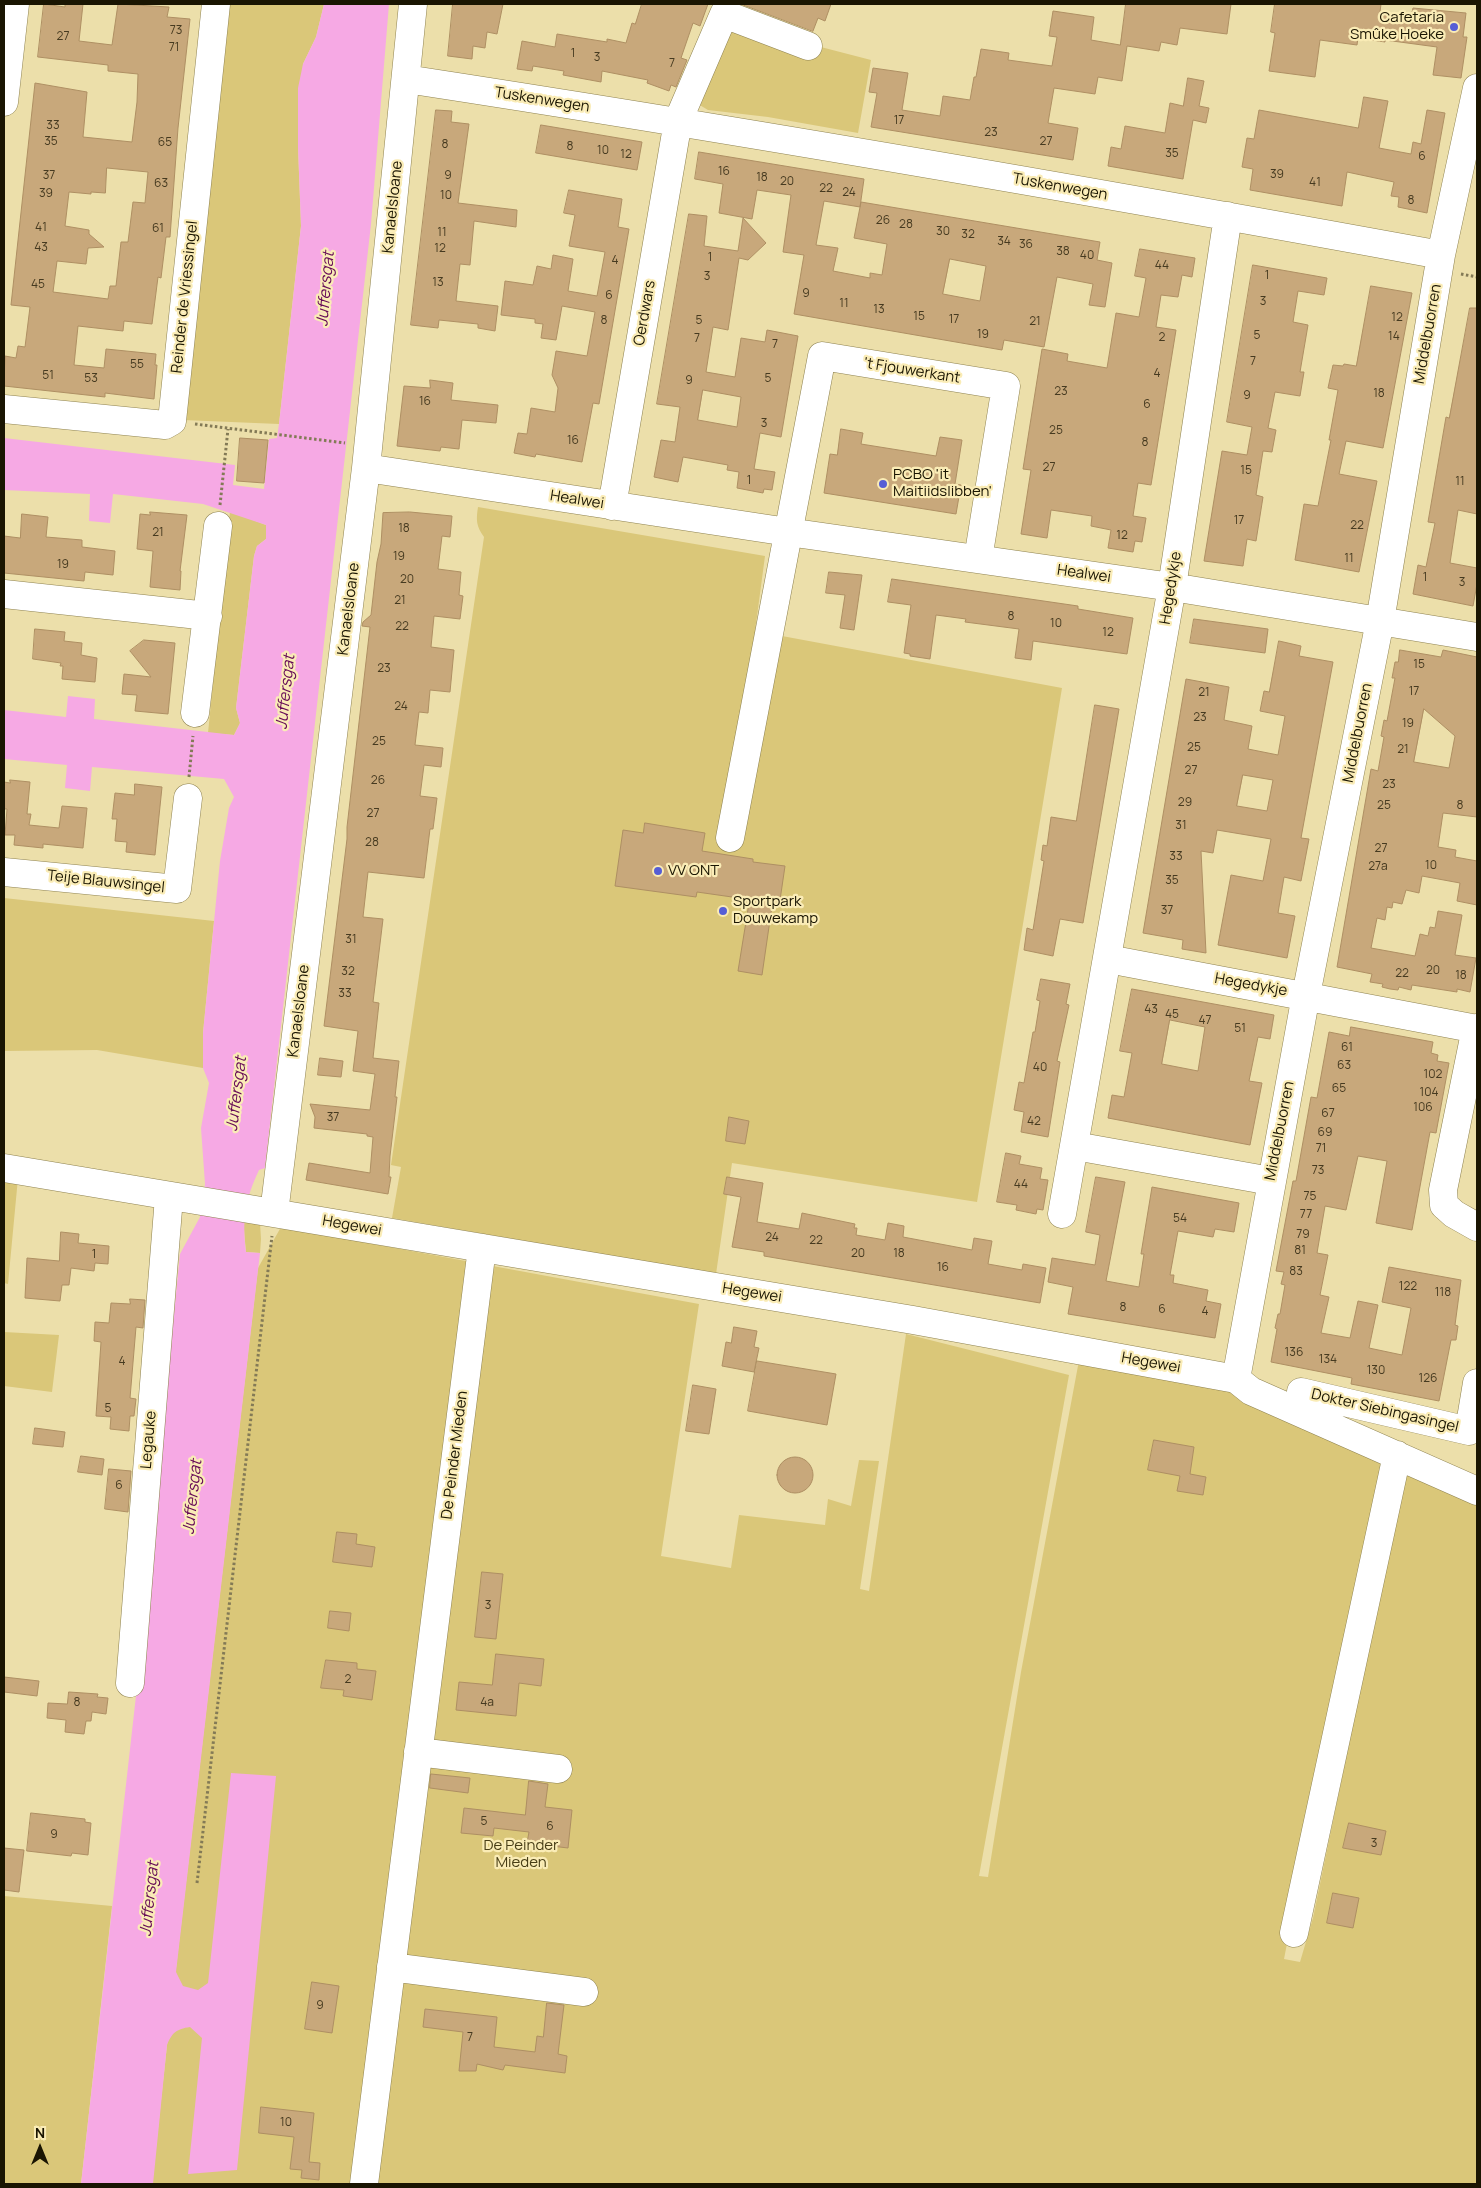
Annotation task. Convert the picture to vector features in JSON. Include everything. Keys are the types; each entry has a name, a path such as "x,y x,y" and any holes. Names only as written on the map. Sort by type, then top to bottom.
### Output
{"street":[{"path":"4,102 15,4"},
{"name":"Reinder de Vriessingel","path":"172,421 216,4"},
{"name":"Kanaelsloane","path":"268,1213 366,468 413,4"},
{"path":"678,121 724,14 808,46"},
{"name":"Tuskenwegen","path":"406,79 678,121 1228,216 1441,255"},
{"name":"Middelbuorren","path":"1236,1378 1306,995 1380,621 1441,255 1477,88"},
{"name":"Oerdwars","path":"612,506 678,121"},
{"name":"Hegedykje","path":"1062,1214 1172,586 1228,216"},
{"name":"'t Fjouwerkant","path":"788,532 822,356 1006,386 978,559"},
{"path":"4,409 165,425 172,421"},
{"name":"Healwei","path":"366,468 788,532 1172,586 1380,621"},
{"path":"195,713 218,526"},
{"path":"730,838 788,532"},
{"path":"4,594 208,616"},
{"path":"1380,621 1477,637"},
{"name":"Teije Blauwsingel","path":"4,872 177,889 188,798"},
{"name":"Hegedykje","path":"1108,959 1306,995"},
{"path":"1306,995 1477,1029 1443,1190 1444,1205 1454,1214 1477,1226"},
{"path":"1075,1146 1271,1181"},
{"name":"Hegewei","path":"4,1168 914,1320 1236,1378 1252,1391 1477,1491"},
{"name":"Legauke","path":"130,1683 180,1198"},
{"name":"De Peinder Mieden","path":"364,2184 482,1248"},
{"name":"Dokter Siebingasingel","path":"1301,1392 1472,1442 1477,1383"},
{"path":"1294,1933 1396,1456"},
{"path":"418,1752 558,1769"},
{"path":"391,1967 584,1992"}],"path":[{"path":"172,421 350,444"},
{"path":"218,526 228,429"},
{"path":"188,798 195,713"},
{"path":"197,1884 268,1213"}],"green space":[{"path":"229,4 324,4 316,37 303,64 298,147 301,226 279,424 183,420"},
{"path":"732,24 871,60 858,133 768,117 708,110 698,104"},
{"name":"Sportpark Douwekamp","path":"478,507 765,556 755,631 1062,688 977,1202 732,1163 716,1274 392,1218 401,1167 391,1165 484,537 477,523"},
{"path":"230,511 266,525 266,539 257,546 254,556 236,708 240,723 234,735 208,733"},
{"path":"4,898 214,921 203,1033 203,1068 97,1050 4,1051"},
{"path":"4,1175 18,1178 8,1284 4,1283"},
{"path":"243,1219 260,1223 260,1253 246,1252"},
{"name":"De Peinder Mieden","path":"281,1227 699,1304 661,1556 731,1568 739,1515 825,1525 828,1499 851,1506 859,1460 879,1461 860,1589 869,1591 906,1334 1069,1375 979,1876 988,1877 1021,1672 1080,1355 1200,1377 1383,1452 1284,1959 1300,1962 1313,1918 1406,1468 1477,1490 1477,2184 152,2184 258,1268"},
{"path":"4,1332 59,1335 52,1392 4,1386"},
{"path":"4,1896 112,1906 81,2184 4,2184"}],"water":[{"name":"Juffersgat","path":"324,4 389,4 371,224 265,1168 259,1170 254,1181 245,1219 246,1252 260,1253 176,1972 183,1986 198,1990 208,1983 231,1773 276,1776 237,2170 188,2174 202,2038 190,2027 175,2032 167,2045 153,2184 81,2184 138,1678 180,1254 200,1217 205,1184 201,1128 209,1083 203,1068 203,1033 220,861 229,808 234,797 224,779 92,767 90,791 65,788 67,765 4,759 4,710 66,717 68,696 95,699 94,719 234,735 240,723 236,708 254,556 257,546 266,539 266,525 203,504 113,494 110,523 89,521 90,494 4,490 4,438 235,465 233,485 264,489 269,439 277,438 279,424 301,226 298,88 303,64 316,37"}],"building":[{"path":"44,4 65,7 65,4 83,4 79,41 112,45 118,4 169,7 167,17 190,19 178,128 170,237 166,237 161,278 158,277 152,324 124,321 123,331 78,326 74,365 104,368 106,349 156,354 154,399 105,393 105,397 4,386 5,356 16,358 18,346 25,347 30,307 11,305 35,83 87,92 83,137 132,142 137,102 138,74 108,71 108,65 38,57","holes":["107,168 148,172 145,203 133,202 128,242 121,242 116,286 110,286 108,299 53,292 57,261 86,264 88,248 104,247 89,234 89,230 65,226 69,192 105,193"]},
{"path":"453,4 503,4 497,34 487,32 485,48 473,46 472,59 448,56"},
{"path":"642,4 708,4 700,26 693,23 681,58 687,60 676,87 671,85 669,91 647,83 648,80 602,71 601,82 563,75 564,71 533,66 532,71 517,69 522,41 555,47 557,34 607,42 607,39 626,43 632,23 635,24"},
{"path":"741,4 831,4 825,21 818,18 813,31"},
{"path":"1126,4 1231,4 1227,34 1180,28 1177,45 1161,42 1159,51 1127,46 1122,81 1098,77 1095,94 1054,88 1048,123 1078,128 1073,160 871,127 877,93 869,92 873,68 908,73 902,110 940,116 943,96 970,100 981,49 1009,53 1008,60 1052,66 1057,37 1049,36 1053,11 1094,17 1091,40 1120,45"},
{"path":"1275,4 1381,4 1380,12 1411,17 1413,8 1466,13 1463,37 1467,37 1461,78 1433,75 1437,47 1358,38 1357,45 1320,40 1315,77 1269,71 1275,33 1271,32"},
{"path":"1188,78 1204,81 1199,106 1209,108 1206,123 1193,120 1183,179 1108,166 1111,147 1121,149 1125,126 1165,133 1170,103 1183,106"},
{"path":"1364,97 1388,101 1379,148 1411,154 1413,142 1421,144 1427,110 1445,113 1427,213 1398,207 1399,197 1391,196 1394,182 1347,172 1342,206 1250,190 1253,169 1242,167 1247,138 1254,139 1259,110 1358,128"},
{"path":"436,110 452,111 451,122 469,124 458,203 517,210 516,227 474,221 470,265 460,264 456,301 498,306 495,331 478,328 478,324 439,320 438,328 411,325"},
{"path":"541,125 642,142 637,170 536,153"},
{"path":"699,152 864,179 860,207 824,201 816,245 838,248 833,271 870,278 870,273 882,275 887,244 854,238 861,202 1100,242 1097,260 1112,263 1105,307 1089,305 1093,284 1057,277 1044,347 1004,340 1002,350 794,314 804,255 783,252 791,195 757,190 752,219 719,213 723,184 695,179","holes":["950,259 986,266 980,301 943,294"]},
{"path":"569,190 622,199 618,227 629,229 599,404 593,403 582,462 536,454 535,457 514,453 518,433 527,434 531,408 555,412 558,388 552,375 556,351 587,356 595,312 562,306 556,340 541,338 543,324 535,323 535,319 501,315 505,281 533,285 537,266 551,269 553,255 573,259 568,291 597,296 605,252 569,246 575,215 564,213"},
{"path":"689,214 707,216 704,246 738,251 743,218 766,243 748,260 739,258 728,330 713,327 706,372 735,377 741,338 765,342 767,330 798,336 781,437 760,433 754,469 775,472 772,490 764,489 763,493 737,488 739,472 727,470 728,465 683,457 678,482 654,477 661,440 675,442 680,407 657,404","holes":["703,390 741,397 737,427 698,420"]},
{"path":"1140,249 1195,258 1192,277 1182,275 1178,297 1161,295 1156,327 1176,330 1151,485 1138,483 1133,516 1146,518 1142,542 1135,541 1133,552 1108,548 1111,530 1091,526 1092,516 1051,510 1047,538 1021,534 1031,470 1023,469 1042,349 1068,354 1067,361 1107,368 1116,313 1139,317 1146,278 1135,276"},
{"path":"1253,265 1327,278 1324,295 1298,291 1293,322 1308,325 1300,372 1304,372 1300,396 1275,392 1268,428 1276,430 1272,452 1263,451 1256,495 1263,497 1256,541 1247,539 1243,566 1204,561 1222,451 1247,455 1252,427 1227,422"},
{"path":"1371,286 1412,293 1383,448 1346,441 1339,474 1377,481 1359,572 1295,560 1304,504 1318,506 1331,440 1329,440 1338,390 1328,388 1333,365 1356,366"},
{"path":"1470,308 1477,308 1477,514 1458,510 1450,563 1477,568 1477,584 1473,606 1413,594 1418,565 1426,567 1435,523 1428,522 1446,417 1449,418"},
{"path":"430,380 453,383 451,400 498,405 496,423 462,420 459,449 441,447 440,451 397,446 404,386 430,388"},
{"path":"841,429 863,433 861,444 936,456 940,437 962,440 955,484 961,485 956,514 824,493 830,454 837,455"},
{"path":"240,438 268,440 264,483 237,481"},
{"path":"150,512 187,515 180,571 180,590 150,587 153,551 137,549 140,514 150,515"},
{"path":"410,512 452,516 450,537 442,536 438,569 461,572 459,595 463,596 460,619 434,616 431,647 454,650 450,692 430,690 428,713 419,712 415,745 443,748 441,767 424,765 420,796 437,798 433,829 430,829 424,878 368,872 363,917 383,919 373,1002 379,1003 373,1058 399,1061 390,1156 389,1177 391,1177 388,1194 306,1180 309,1163 370,1173 373,1137 367,1136 367,1134 314,1128 315,1117 310,1104 370,1110 375,1074 353,1071 358,1031 324,1026 370,627 362,626 363,622 371,615 381,544 383,513"},
{"path":"22,514 48,517 46,537 82,540 82,547 115,551 113,575 85,572 84,581 4,573 4,536 20,538"},
{"path":"829,572 862,575 854,630 840,628 845,595 826,593"},
{"path":"892,579 1078,606 1078,609 1133,618 1127,654 1033,641 1031,660 1015,658 1019,629 965,622 966,619 936,615 930,659 910,656 910,654 904,653 911,605 888,602"},
{"path":"1194,619 1268,629 1265,653 1190,643"},
{"path":"35,629 65,632 64,641 82,643 81,655 97,658 95,682 62,679 63,666 60,666 61,663 33,659"},
{"path":"144,640 175,643 168,714 135,711 137,695 122,694 124,674 151,677 130,651"},
{"path":"1279,641 1301,646 1299,656 1333,662 1301,838 1309,839 1301,881 1284,877 1278,913 1295,916 1287,958 1218,945 1231,875 1263,881 1271,839 1217,830 1213,853 1201,851 1206,953 1182,949 1183,940 1143,933 1186,679 1229,687 1224,720 1252,726 1248,749 1278,755 1285,716 1260,711 1264,691 1269,692","holes":["1243,775 1273,780 1267,811 1237,806"]},
{"path":"1400,650 1441,657 1443,650 1477,657 1477,817 1443,813 1438,847 1456,850 1455,857 1477,861 1477,905 1457,901 1460,883 1422,876 1419,893 1406,890 1402,904 1393,902 1392,908 1387,907 1385,920 1377,918 1371,948 1415,956 1420,934 1428,936 1430,927 1435,928 1438,911 1462,915 1455,955 1476,958 1470,992 1457,989 1457,992 1412,985 1411,990 1399,987 1398,990 1390,989 1382,987 1383,984 1370,982 1372,974 1337,967 1371,769 1378,771 1384,737 1381,736 1384,720 1387,721 1395,678 1392,678 1395,662 1398,662","holes":["1424,709 1455,736 1449,768 1414,762"]},
{"path":"1095,705 1119,709 1083,923 1060,919 1053,956 1024,950 1027,928 1033,930 1044,861 1041,860 1043,845 1047,846 1051,817 1076,821"},
{"path":"10,780 30,782 27,814 31,814 29,825 59,828 62,806 87,808 83,848 43,844 43,848 14,845 15,835 5,835 7,809 4,809 4,782 10,783"},
{"path":"135,784 162,787 155,855 126,852 127,842 115,841 117,819 112,819 115,793 134,795"},
{"path":"645,823 705,833 702,851 753,859 753,862 785,866 779,907 772,906 762,975 738,971 749,903 745,902 746,899 697,892 696,897 615,886 623,830 643,833"},
{"path":"1041,979 1070,984 1066,1004 1069,1005 1057,1061 1060,1062 1048,1137 1021,1132 1024,1112 1014,1110 1019,1082 1024,1083 1033,1032 1035,1032 1040,1001 1037,1000"},
{"path":"1132,989 1274,1015 1270,1039 1258,1037 1249,1081 1262,1083 1250,1145 1108,1118 1112,1095 1124,1097 1132,1053 1120,1051","holes":["1170,1020 1205,1027 1198,1071 1162,1064"]},
{"path":"1351,1027 1433,1042 1431,1053 1438,1055 1437,1061 1449,1063 1436,1133 1430,1132 1412,1230 1376,1223 1387,1161 1358,1156 1346,1210 1325,1206 1317,1253 1328,1255 1320,1295 1329,1297 1321,1333 1350,1338 1358,1301 1378,1305 1369,1348 1402,1355 1411,1308 1382,1302 1389,1267 1461,1280 1455,1325 1458,1326 1456,1340 1451,1340 1439,1401 1351,1384 1352,1378 1271,1362 1277,1329 1275,1328 1278,1314 1280,1314 1285,1285 1281,1284 1284,1272 1276,1271 1293,1181 1296,1181 1311,1097 1317,1098 1329,1032 1349,1036"},
{"path":"320,1058 343,1061 341,1077 318,1075"},
{"path":"729,1117 749,1121 745,1144 726,1141"},
{"path":"1006,1153 1021,1156 1019,1164 1042,1168 1040,1179 1048,1180 1043,1210 1037,1209 1036,1214 1016,1210 1017,1205 997,1202"},
{"path":"727,1177 763,1183 757,1222 799,1229 802,1213 855,1224 854,1228 857,1228 856,1235 885,1240 888,1223 904,1226 903,1237 972,1250 974,1238 992,1241 988,1264 1022,1270 1023,1264 1046,1268 1040,1303 764,1256 764,1252 732,1247 741,1197 724,1194"},
{"path":"1096,1177 1125,1182 1106,1281 1139,1287 1144,1254 1141,1254 1152,1187 1239,1203 1234,1232 1215,1229 1213,1237 1178,1231 1170,1275 1174,1275 1173,1283 1208,1290 1206,1301 1221,1304 1215,1338 1068,1314 1073,1287 1048,1282 1052,1258 1095,1265 1100,1235 1086,1232"},
{"path":"61,1232 79,1234 78,1243 109,1246 108,1264 95,1263 94,1271 71,1268 69,1285 62,1285 60,1301 25,1298 27,1258 59,1261"},
{"path":"130,1299 145,1300 143,1328 136,1327 130,1398 136,1399 134,1416 130,1416 129,1431 110,1429 111,1417 96,1416 101,1342 94,1341 95,1322 109,1323 111,1303 130,1304"},
{"path":"734,1327 757,1331 754,1347 759,1348 754,1372 722,1366 726,1342 731,1343"},
{"path":"757,1361 836,1374 827,1425 748,1411"},
{"path":"693,1385 716,1389 709,1434 686,1431"},
{"path":"35,1428 65,1432 63,1447 33,1444"},
{"path":"1154,1440 1194,1447 1190,1474 1206,1477 1203,1495 1177,1491 1180,1476 1148,1470"},
{"path":"81,1456 104,1459 102,1475 78,1472"},
{"path":"795,1457 802,1458 808,1462 812,1468 812,1482 808,1488 802,1492 795,1493 788,1492 782,1488 778,1482 777,1475 778,1468 782,1462 788,1458"},
{"path":"109,1469 131,1471 128,1512 105,1509"},
{"path":"337,1532 357,1534 356,1544 375,1547 372,1567 333,1562"},
{"path":"482,1572 503,1574 496,1639 475,1637"},
{"path":"330,1611 351,1613 349,1631 328,1628"},
{"path":"496,1654 544,1659 541,1686 519,1683 516,1716 456,1710 459,1682 492,1685"},
{"path":"326,1660 357,1663 357,1669 376,1671 372,1700 343,1696 344,1690 321,1688"},
{"path":"4,1677 39,1681 37,1696 4,1692"},
{"path":"69,1692 98,1694 97,1697 108,1698 106,1714 92,1712 91,1721 86,1721 84,1734 65,1732 66,1720 47,1718 48,1703 67,1704"},
{"path":"431,1774 470,1778 468,1793 430,1788"},
{"path":"529,1781 548,1784 545,1807 572,1810 568,1848 527,1843 529,1832 494,1828 493,1836 461,1833 464,1808 525,1815"},
{"path":"31,1813 85,1819 85,1822 91,1823 88,1855 72,1853 71,1856 27,1851"},
{"path":"1349,1823 1386,1831 1381,1855 1343,1848"},
{"path":"4,1848 24,1850 19,1892 4,1890"},
{"path":"1333,1893 1359,1898 1353,1928 1327,1923"},
{"path":"312,1982 339,1986 332,2033 305,2029"},
{"path":"547,2003 564,2005 558,2054 567,2056 565,2073 505,2065 503,2070 477,2064 476,2071 459,2071 463,2032 423,2027 425,2009 497,2017 494,2047 535,2052 537,2036 543,2037"},
{"path":"261,2107 314,2113 309,2162 320,2163 319,2180 301,2178 302,2170 290,2169 294,2137 259,2133"}],"place":[{"name":"Cafetaria Smûke Hoeke","path":"1454,27"},
{"name":"PCBO 'it Maitiidslibben'","path":"883,484"},
{"name":"VV ONT","path":"658,871"},
{"name":"Sportpark Douwekamp","path":"723,911"}]}
